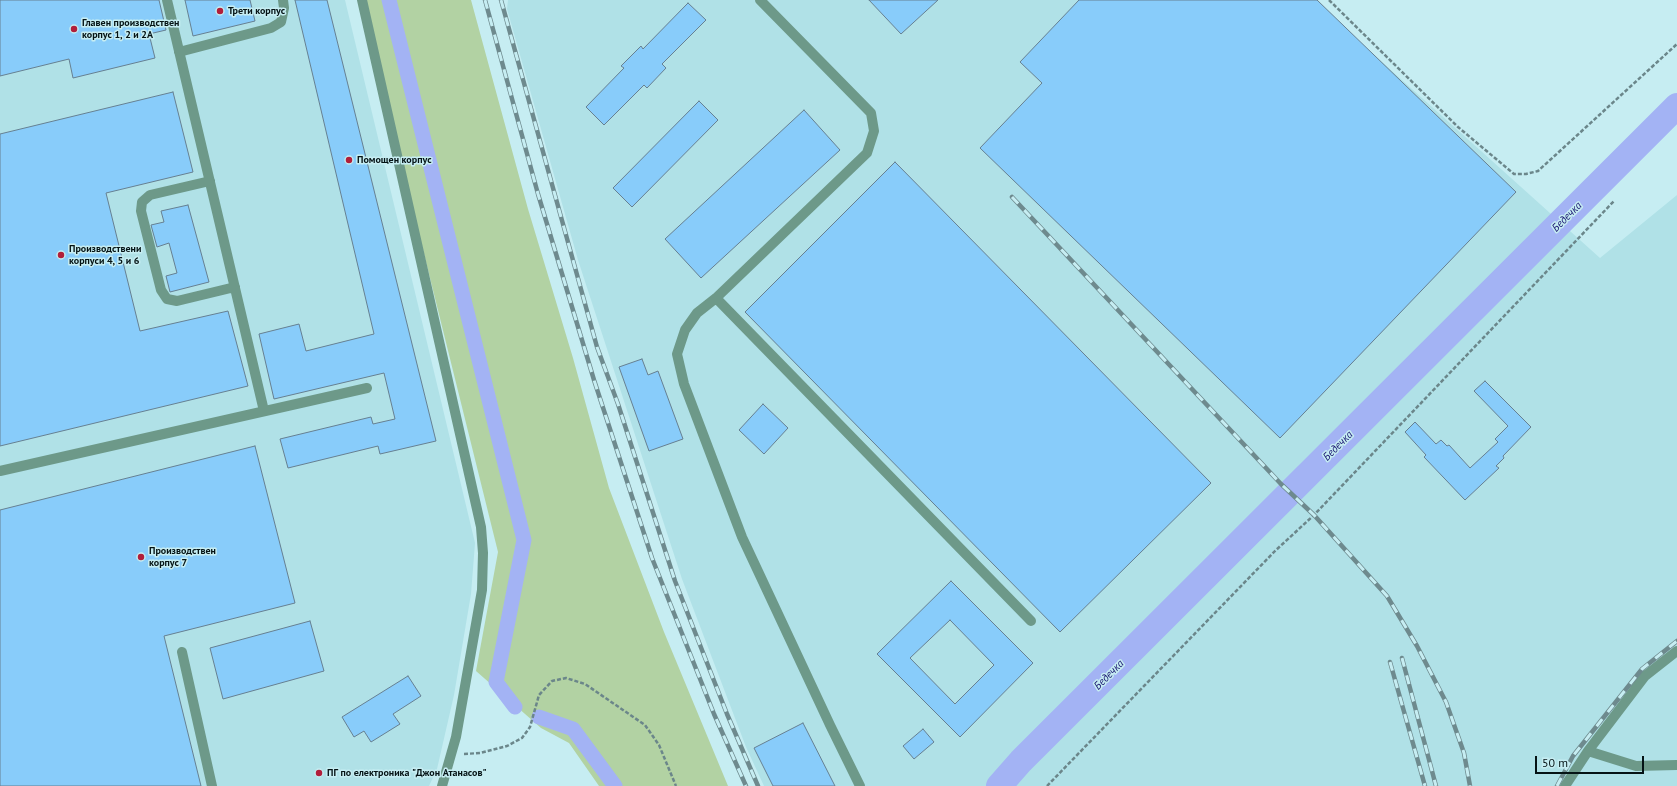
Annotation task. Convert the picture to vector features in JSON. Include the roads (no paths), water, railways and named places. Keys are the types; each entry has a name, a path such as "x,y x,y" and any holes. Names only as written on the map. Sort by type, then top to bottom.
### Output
{"street":[{"path":"166,0 264,411"},
{"path":"179,52 271,28 281,22 284,8 283,0"},
{"path":"362,0 481,527 483,553 482,590 451,756 442,786"},
{"path":"760,0 871,114 874,131 867,153 716,298 697,313 685,330 677,354 684,384 742,537 860,786"},
{"path":"210,181 150,196 142,202 141,211 162,290 167,299 177,301 235,287"},
{"path":"716,298 1030,621"},
{"path":"0,471 367,388"},
{"path":"1565,786 1588,751 1645,676 1677,651"},
{"path":"182,652 212,786"},
{"path":"1588,751 1636,766 1677,765"}],"waterway":[{"path":"389,0 524,540 496,682 515,707"},
{"name":"Бедечка","path":"999,786 1021,761 1677,106"},
{"path":"539,717 573,729 615,786"}],"railway":[{"path":"485,0 538,194 594,380 652,558 714,714 746,786"},
{"path":"501,0 597,347 618,404 675,581 727,714 758,786"},
{"path":"1012,197 1281,484 1314,515 1387,596 1417,646 1446,702 1464,753 1470,786"},
{"path":"1557,786 1573,756 1642,669 1677,641"},
{"path":"1402,658 1436,786"},
{"path":"1390,662 1425,786"}],"place":[{"name":"Трети корпус","path":"220,11"},
{"name":"Главен производствен корпус 1, 2 и 2А","path":"74,29"},
{"name":"Помощен корпус","path":"349,160"},
{"name":"Производствени корпуси 4, 5 и 6","path":"61,255"},
{"name":"Производствeн корпус 7","path":"141,557"},
{"name":"ПГ по електроника \"Джон Атанасов\"","path":"319,773"}]}
